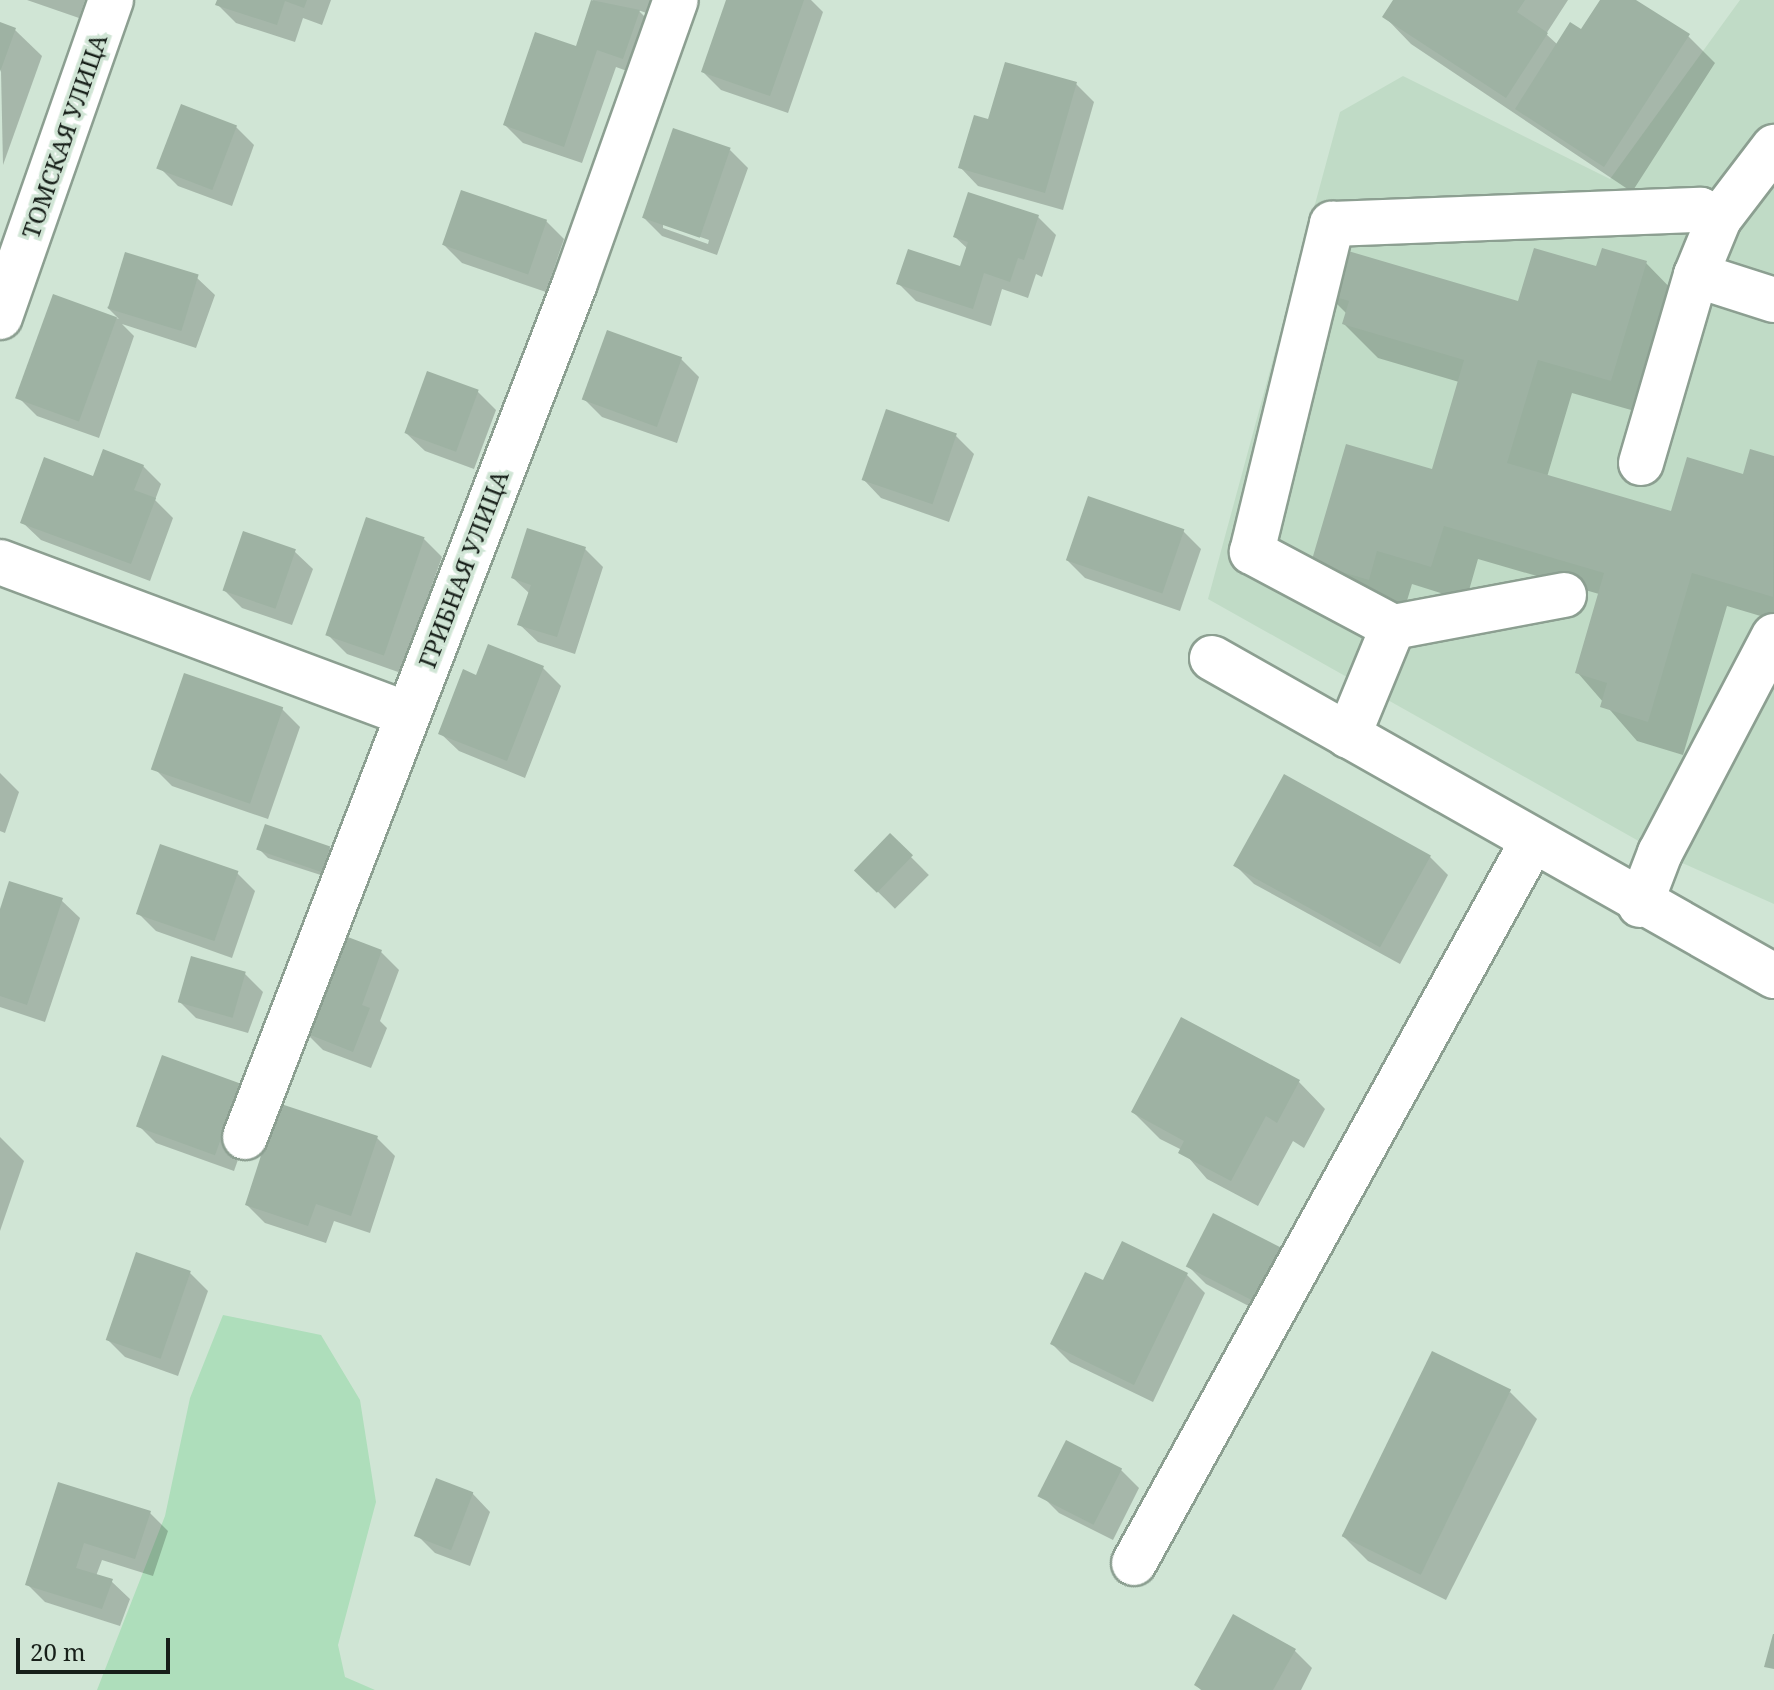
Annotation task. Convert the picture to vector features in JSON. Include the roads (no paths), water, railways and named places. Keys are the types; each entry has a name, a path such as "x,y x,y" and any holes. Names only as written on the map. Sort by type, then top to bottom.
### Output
{"street":[{"name":"ТОМСКАЯ УЛИЦА","path":"0,317 111,0"},
{"name":"ГРИБНАЯ УЛИЦА","path":"245,1137 575,283 676,0"},
{"path":"1641,463 1696,275 1719,219 1774,147"},
{"path":"1564,595 1393,627 1252,552 1332,224 1701,210 1719,219"},
{"path":"1696,275 1774,300"},
{"path":"0,562 406,714"},
{"path":"1348,736 1393,627"},
{"path":"1640,905 1660,853 1774,636"},
{"path":"1212,658 1640,905 1774,976"},
{"path":"1134,1563 1532,842"}]}
